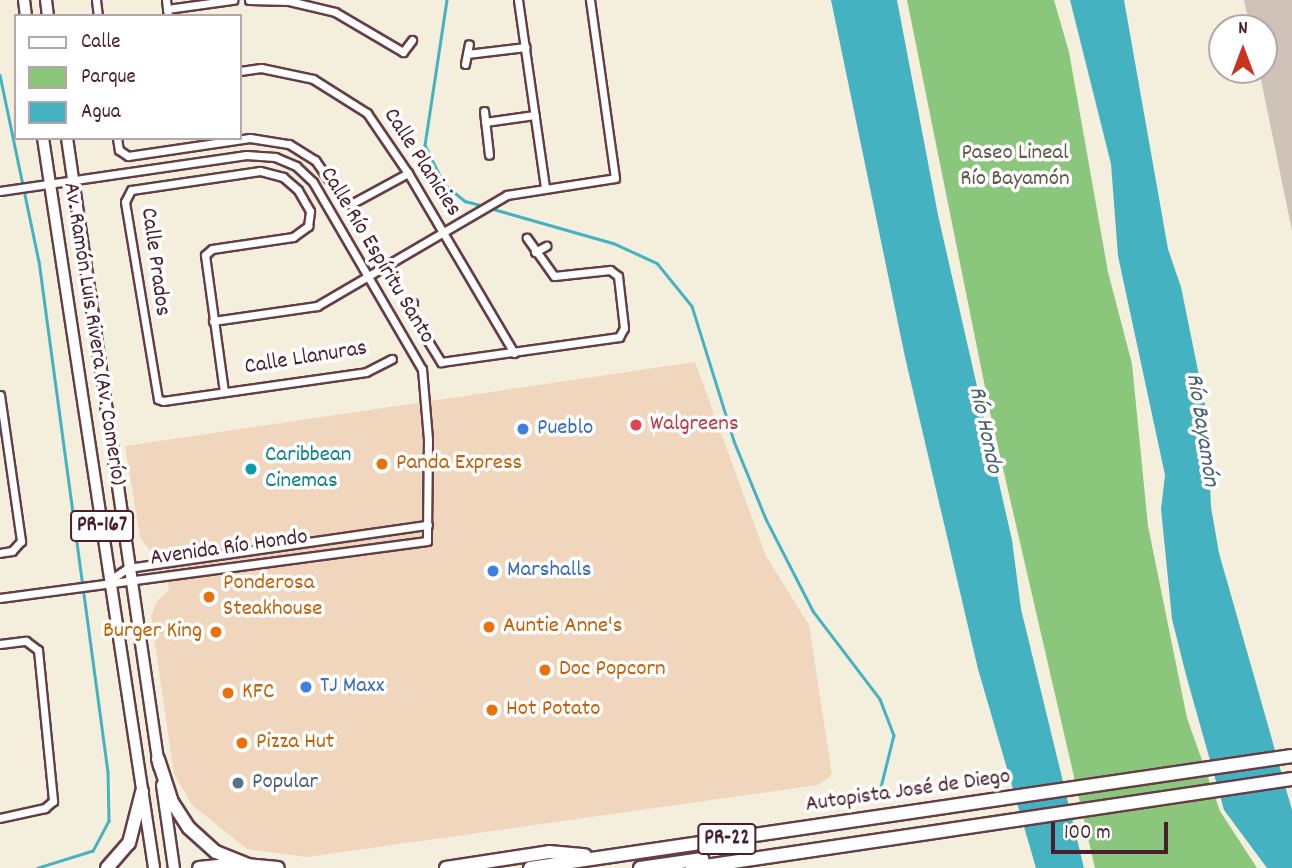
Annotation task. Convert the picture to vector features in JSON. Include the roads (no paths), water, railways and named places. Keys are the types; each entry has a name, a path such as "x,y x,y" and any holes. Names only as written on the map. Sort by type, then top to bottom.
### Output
{"highway":[{"name":"Autopista José de Diego","path":"530,868 1292,757"},
{"path":"158,759 172,802 188,828 216,852 249,865"},
{"name":"Autopista José de Diego","path":"692,868 1292,779"},
{"path":"107,868 129,843 142,792"},
{"path":"640,868 853,837 928,832"},
{"path":"587,868 655,850"},
{"path":"446,868 549,852 606,857"},
{"path":"199,868 249,865 278,868"}],"main road":[{"name":"Av. Ramón Luis Rivera (Av. Comerío)","path":"43,140 154,868"},
{"name":"Av. Ramón Luis Rivera (Av. Comerío)","path":"67,140 130,583 174,868"}],"street":[{"path":"166,0 168,13 233,0"},
{"path":"249,0 289,1 335,12 402,52 412,40"},
{"path":"518,0 545,187"},
{"path":"214,321 317,306 370,279 507,195 615,178 590,0"},
{"path":"465,64 469,44"},
{"path":"467,54 526,47"},
{"name":"Calle Planicies","path":"242,71 261,68 313,79 344,94 367,113 408,173 514,353"},
{"path":"484,111 489,155"},
{"path":"485,122 535,115"},
{"path":"242,139 289,144 315,160 343,200 351,204 408,173"},
{"path":"117,140 119,150 128,156 187,143 225,140"},
{"name":"Calle Río Espíritu Santo","path":"0,191 246,155 275,157 296,166 313,182 422,369 426,390 427,541"},
{"name":"Calle Prados","path":"260,170 284,177 298,190 310,211 308,226 293,237 209,251 205,260 224,392 163,401 154,395 127,193 260,170"},
{"path":"413,303 407,307 442,362 619,337 624,328 618,276 610,270 554,276 527,237"},
{"path":"535,252 546,246"},
{"name":"Calle Llanuras","path":"224,392 366,372 392,359"},
{"path":"0,395 21,541 12,551 0,552"},
{"name":"Avenida Río Hondo","path":"109,581 128,568 428,525"},
{"name":"Avenida Río Hondo","path":"109,581 130,583 427,541"},
{"path":"0,598 109,581"},
{"path":"0,644 26,641 38,650 53,801 46,808 0,818"}],"water":[{"name":"Río Hondo","path":"831,0 897,0 938,215 1012,540 1021,609 1084,868 1036,868 978,669 905,357"},
{"name":"Río Bayamón","path":"1070,0 1124,0 1168,249 1181,287 1207,415 1211,507 1219,553 1292,810 1292,868 1267,868 1224,810 1186,675 1172,619 1161,509 1165,475 1118,256 1111,164"}],"waterway":[{"path":"447,0 425,145 444,184 465,201 484,206"},
{"path":"0,75 39,261 108,772 109,821 93,851 38,868"},
{"path":"490,208 613,243 657,263 692,306 734,441 766,519 813,611 880,699 894,735 881,787"}],"place":[{"name":"Walgreens","path":"636,425"},
{"name":"Pueblo","path":"523,429"},
{"name":"Panda Express","path":"382,464"},
{"name":"Caribbean Cinemas","path":"251,469"},
{"name":"Marshalls","path":"493,571"},
{"name":"Ponderosa Steakhouse","path":"209,597"},
{"name":"Auntie Anne's","path":"489,627"},
{"name":"Burger King","path":"216,632"},
{"name":"Doc Popcorn","path":"545,670"},
{"name":"TJ Maxx","path":"306,687"},
{"name":"KFC","path":"228,693"},
{"name":"Hot Potato","path":"492,710"},
{"name":"Pizza Hut","path":"242,743"},
{"name":"Popular","path":"238,783"}],"park label":[{"name":"Paseo Lineal Río Bayamón","path":"1015,167"}]}
